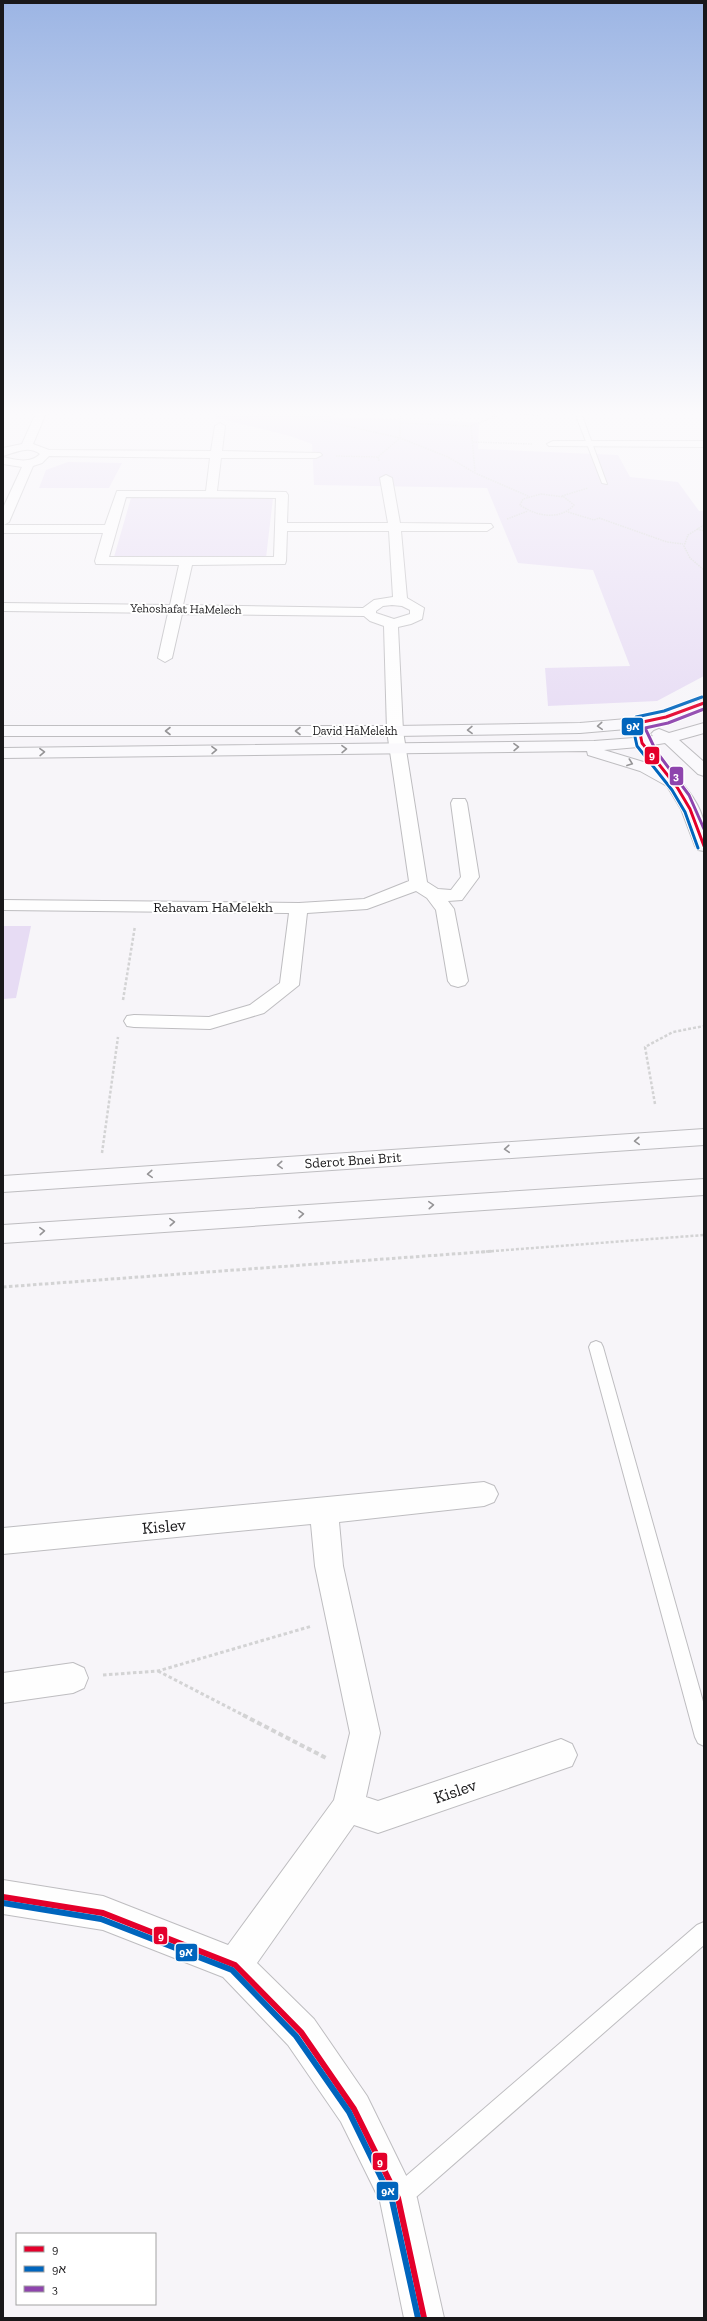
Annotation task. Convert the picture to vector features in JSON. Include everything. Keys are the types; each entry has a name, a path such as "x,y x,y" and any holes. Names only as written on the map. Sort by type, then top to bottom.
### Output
{"street":[{"path":"112,521 101,561 280,561 281,521"},
{"path":"394,521 400,601"},
{"path":"281,527 487,527"},
{"path":"3,529 110,529"},
{"path":"164,658 186,562"},
{"path":"400,601 417,608 417,616 408,621 391,623 375,619 369,612 373,605 400,601"},
{"name":"Yehoshafat HaMelech","path":"3,607 369,612"},
{"path":"391,623 395,731 398,748 426,889 445,909 458,981"},
{"name":"David HaMelekh","path":"3,731 395,731 564,728 638,723 666,717 704,703"},
{"path":"638,723 669,739 704,771"},
{"path":"638,723 642,743 677,787 690,809 704,846"},
{"name":"David HaMelekh","path":"3,753 565,746 642,743 669,739 704,728"},
{"path":"565,746 621,759 646,768 677,787"},
{"name":"Rehavam HaMelekh","path":"3,905 299,908 367,904 426,889 456,896 470,877 459,803"},
{"path":"126,1026 210,1024 257,1009 289,985 299,908"},
{"path":"659,1139 704,1122"},
{"name":"Sderot Bnei Brit","path":"3,1184 704,1137"},
{"path":"3,1234 666,1188 704,1187"},
{"path":"666,1188 704,1197"},
{"name":"Kislev","path":"3,1541 324,1511 484,1494"},
{"path":"235,1965 348,1807 356,1774 364,1733 329,1566 324,1511"},
{"path":"3,1688 73,1678"},
{"name":"Kislev","path":"348,1807 378,1817 561,1755"},
{"path":"3,1898 103,1913 235,1965 301,2032 354,2109 398,2198 424,2318"}],"lane":[{"path":"596,1347 704,1737"},
{"path":"398,2198 704,1932"}],"path":[{"path":"609,521 667,542 683,544"},
{"path":"704,525 696,528 687,536 683,544 685,553 692,562 704,570"},
{"path":"696,528 704,531"},
{"path":"123,1005 135,922"},
{"path":"98,1177 126,1026"},
{"path":"655,1104 645,1047 659,1037 681,1029 704,1026"},
{"path":"3,1287 704,1235"},
{"path":"73,1678 158,1671 339,1618"},
{"path":"158,1671 356,1774"}],"shaded area":[{"path":"124,521 270,521 266,558 114,557"},
{"path":"501,521 704,521 704,676 657,701 548,706 545,668 630,666 593,570 518,563"},
{"path":"3,926 31,926 16,998 3,999"}],"transit line":[{"name":"9א","path":"698,848 685,812 672,790 637,746 632,723 636,717 664,711 702,697"},
{"name":"9","path":"704,703 666,717 638,723 642,743 677,787 690,809 704,846"},
{"name":"3","path":"704,709 668,723 645,728 651,744 689,795 704,829"},
{"name":"9","path":"3,1897 103,1913 235,1965 301,2032 354,2109 398,2198 424,2318"},
{"name":"9א","path":"3,1903 101,1919 232,1970 296,2036 349,2112 392,2200 418,2318"}]}
